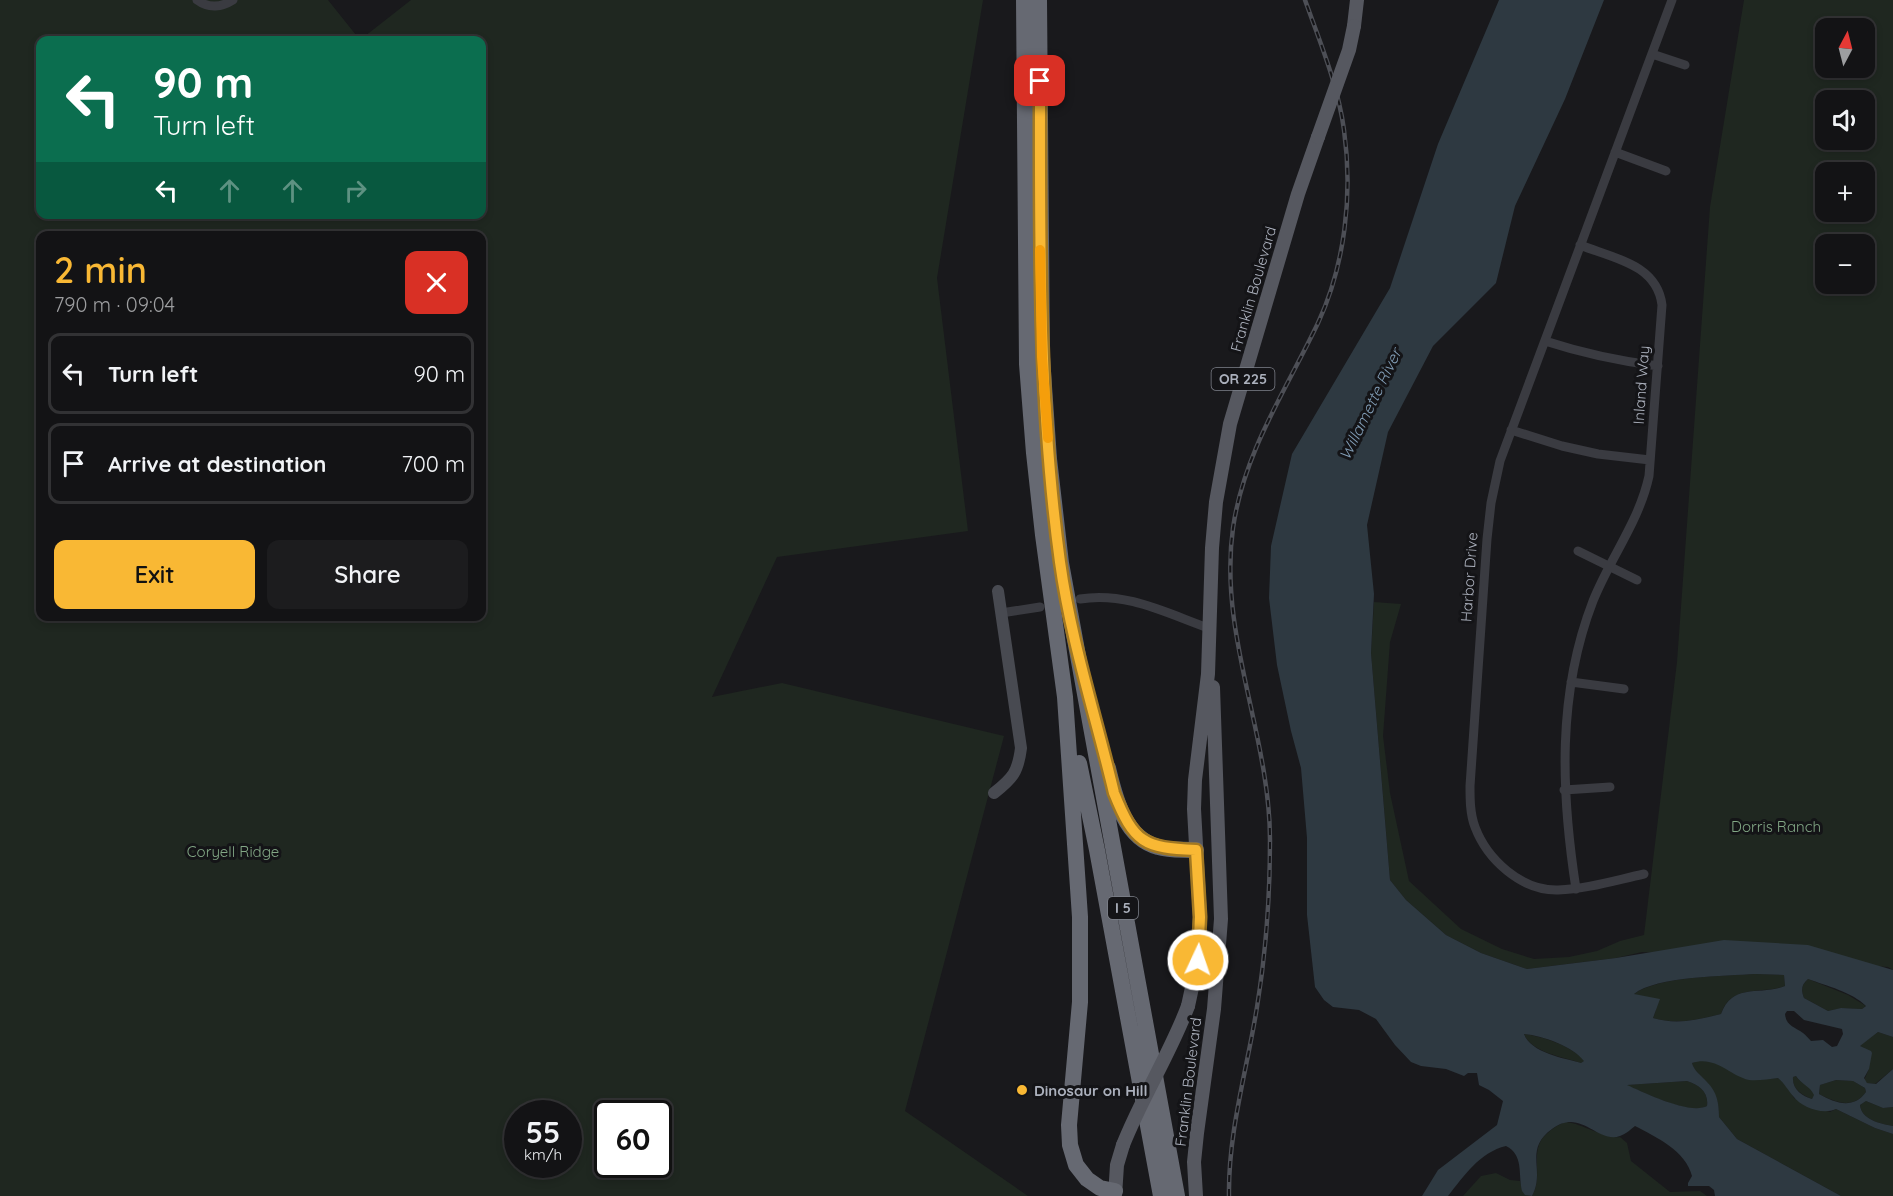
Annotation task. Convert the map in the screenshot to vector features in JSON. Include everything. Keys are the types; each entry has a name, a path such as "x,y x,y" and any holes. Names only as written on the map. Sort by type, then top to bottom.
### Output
{"highway":[{"name":"I 5","path":"1024,0 1027,364 1043,535 1065,698 1097,850 1161,1196"},
{"name":"I 5","path":"1039,0 1042,357 1049,459 1060,563 1177,1196"},
{"path":"1070,619 1114,793 1124,818 1138,836 1158,848 1196,850"},
{"path":"1065,698 1080,916 1080,1002 1069,1125 1070,1145 1076,1165 1087,1179 1100,1188 1115,1193"}],"main road":[{"name":"Franklin Boulevard","path":"1196,1196 1195,1152 1214,1009 1221,919 1211,629 1214,525 1226,442 1298,194 1349,50 1357,0"},
{"name":"Franklin Boulevard","path":"1196,850 1195,780 1211,629"},
{"path":"1196,850 1213,853 1220,864"},
{"name":"OR 225","path":"1115,1193 1117,1165 1123,1145 1188,1006 1198,960 1200,917 1196,850"}],"street":[{"path":"198,0 209,6 218,6 233,0"},
{"name":"Harbor Drive","path":"1644,874 1576,889 1555,890 1532,885 1513,875 1496,861 1474,826 1470,805 1487,538 1491,503 1500,461 1672,0"},
{"path":"1652,54 1685,65"},
{"path":"1616,152 1666,171"},
{"name":"Inland Way","path":"1576,889 1564,790 1565,728 1571,682 1586,621 1594,599 1639,510 1649,476 1662,305 1657,285 1648,274 1636,267 1580,246"},
{"path":"1545,341 1607,358 1658,366"},
{"path":"1511,430 1562,446 1598,454 1650,460"},
{"path":"1578,551 1637,580"},
{"path":"994,793 1010,780 1019,766 1021,748 998,591"},
{"path":"1080,599 1121,598 1211,629"},
{"path":"1001,613 1040,607"},
{"path":"1571,682 1624,689"},
{"path":"1564,790 1610,787"}],"green space":[{"name":"Coryell Ridge","path":"0,0 328,0 357,36 36,36 36,219 486,219 486,36 365,36 411,0 983,0 937,278 968,531 777,557 712,697 782,683 1004,736 905,1111 1028,1196 0,1196"},
{"name":"Dorris Ranch","path":"1744,0 1893,0 1893,970 1888,967 1642,952 1616,958 1527,969 1481,953 1446,935 1406,900 1390,880 1371,653 1374,602 1401,604 1390,642 1383,736 1390,793 1409,881 1461,929 1502,949 1534,959 1569,957 1597,951 1620,941 1644,935 1677,662 1710,207"},
{"path":"1755,974 1784,975 1785,986 1740,994 1726,1004 1721,1014 1695,1020 1670,1021 1653,1018 1656,1010 1634,994 1645,988 1675,980"},
{"path":"1808,979 1848,995 1866,1006 1862,1009 1842,1008 1828,1011 1804,998 1802,988"},
{"path":"1878,1032 1893,1037 1893,1069 1875,1084 1867,1083 1864,1080 1869,1069 1864,1048 1859,1046"},
{"path":"1524,1034 1540,1037 1572,1050 1585,1061 1581,1063 1541,1050 1534,1046"},
{"path":"1701,1060 1720,1064 1749,1080 1778,1078 1786,1084 1794,1098 1830,1112 1836,1109 1893,1134 1893,1196 1841,1196 1737,1139 1719,1117 1713,1091 1692,1063"},
{"path":"1796,1076 1813,1092 1815,1095 1812,1099 1796,1088 1793,1077"},
{"path":"1836,1080 1853,1081 1865,1088 1866,1092 1861,1098 1850,1103 1837,1102 1819,1094 1820,1085"},
{"path":"1687,1081 1705,1093 1707,1106 1690,1108 1679,1106 1626,1085"},
{"path":"1866,1101 1883,1108 1893,1107 1893,1126 1867,1117 1860,1105"},
{"path":"1566,1122 1607,1136 1620,1137 1627,1143 1631,1161 1670,1192 1700,1191 1707,1196 1532,1196 1536,1187 1539,1145 1550,1131"},
{"path":"1496,1173 1510,1180 1520,1181 1524,1192 1531,1196 1463,1196 1481,1176"}],"water":[{"name":"Willamette River","path":"1499,0 1604,0 1565,99 1515,206 1496,283 1433,346 1388,432 1367,525 1374,594 1371,653 1390,880 1406,900 1446,935 1481,953 1527,969 1616,958 1724,940 1808,945 1893,970 1893,1037 1878,1032 1860,1046 1872,1053 1869,1069 1864,1078 1867,1083 1876,1084 1893,1069 1893,1107 1883,1108 1866,1101 1860,1105 1867,1117 1893,1126 1893,1134 1836,1109 1819,1111 1807,1107 1797,1100 1778,1078 1749,1080 1715,1064 1700,1061 1692,1063 1713,1090 1718,1102 1719,1117 1737,1139 1841,1196 1715,1196 1714,1190 1709,1186 1688,1186 1692,1176 1684,1159 1669,1146 1635,1126 1620,1136 1612,1137 1572,1122 1562,1123 1543,1137 1537,1153 1536,1187 1532,1196 1525,1195 1522,1191 1516,1154 1506,1146 1480,1159 1448,1196 1422,1196 1438,1170 1497,1125 1503,1101 1479,1085 1477,1073 1468,1073 1464,1076 1446,1069 1421,1066 1411,1062 1376,1019 1359,1010 1333,1007 1324,1000 1315,987 1307,915 1307,838 1301,768 1277,665 1269,598 1271,546 1292,454 1390,288 1438,144","holes":["1755,974 1784,975 1785,986 1740,994 1726,1004 1721,1014 1679,1021 1653,1018 1660,999 1634,994 1658,984 1692,978","1808,979 1839,990 1866,1006 1862,1009 1841,1008 1828,1011 1804,998 1802,992 1804,983","1787,1011 1794,1011 1804,1020 1842,1029 1843,1034 1837,1046 1832,1047 1823,1040 1811,1041 1789,1024 1786,1018","1524,1034 1557,1043 1584,1061 1581,1063 1557,1057 1533,1046","1796,1076 1808,1087 1814,1095 1812,1099 1798,1091 1793,1077","1836,1080 1853,1081 1865,1088 1866,1092 1861,1098 1850,1103 1837,1102 1819,1094 1820,1085","1687,1081 1705,1093 1707,1106 1690,1108 1656,1098 1627,1085"]}],"railway":[{"path":"1229,1196 1235,1125 1263,966 1270,840 1268,801 1262,762 1232,607 1230,568 1233,528 1238,500 1256,448 1327,301 1340,253 1347,204 1347,154 1341,113 1328,64 1305,0"}],"slow traffic":[{"path":"1040,250 1042,357 1048,438"}],"place":[{"name":"Dinosaur on Hill","path":"1022,1090"}],"route":[{"path":"1040,81 1042,357 1049,459 1060,563 1070,619 1114,793 1124,818 1132,830 1144,841 1158,848 1196,850 1200,917 1198,960"}]}
